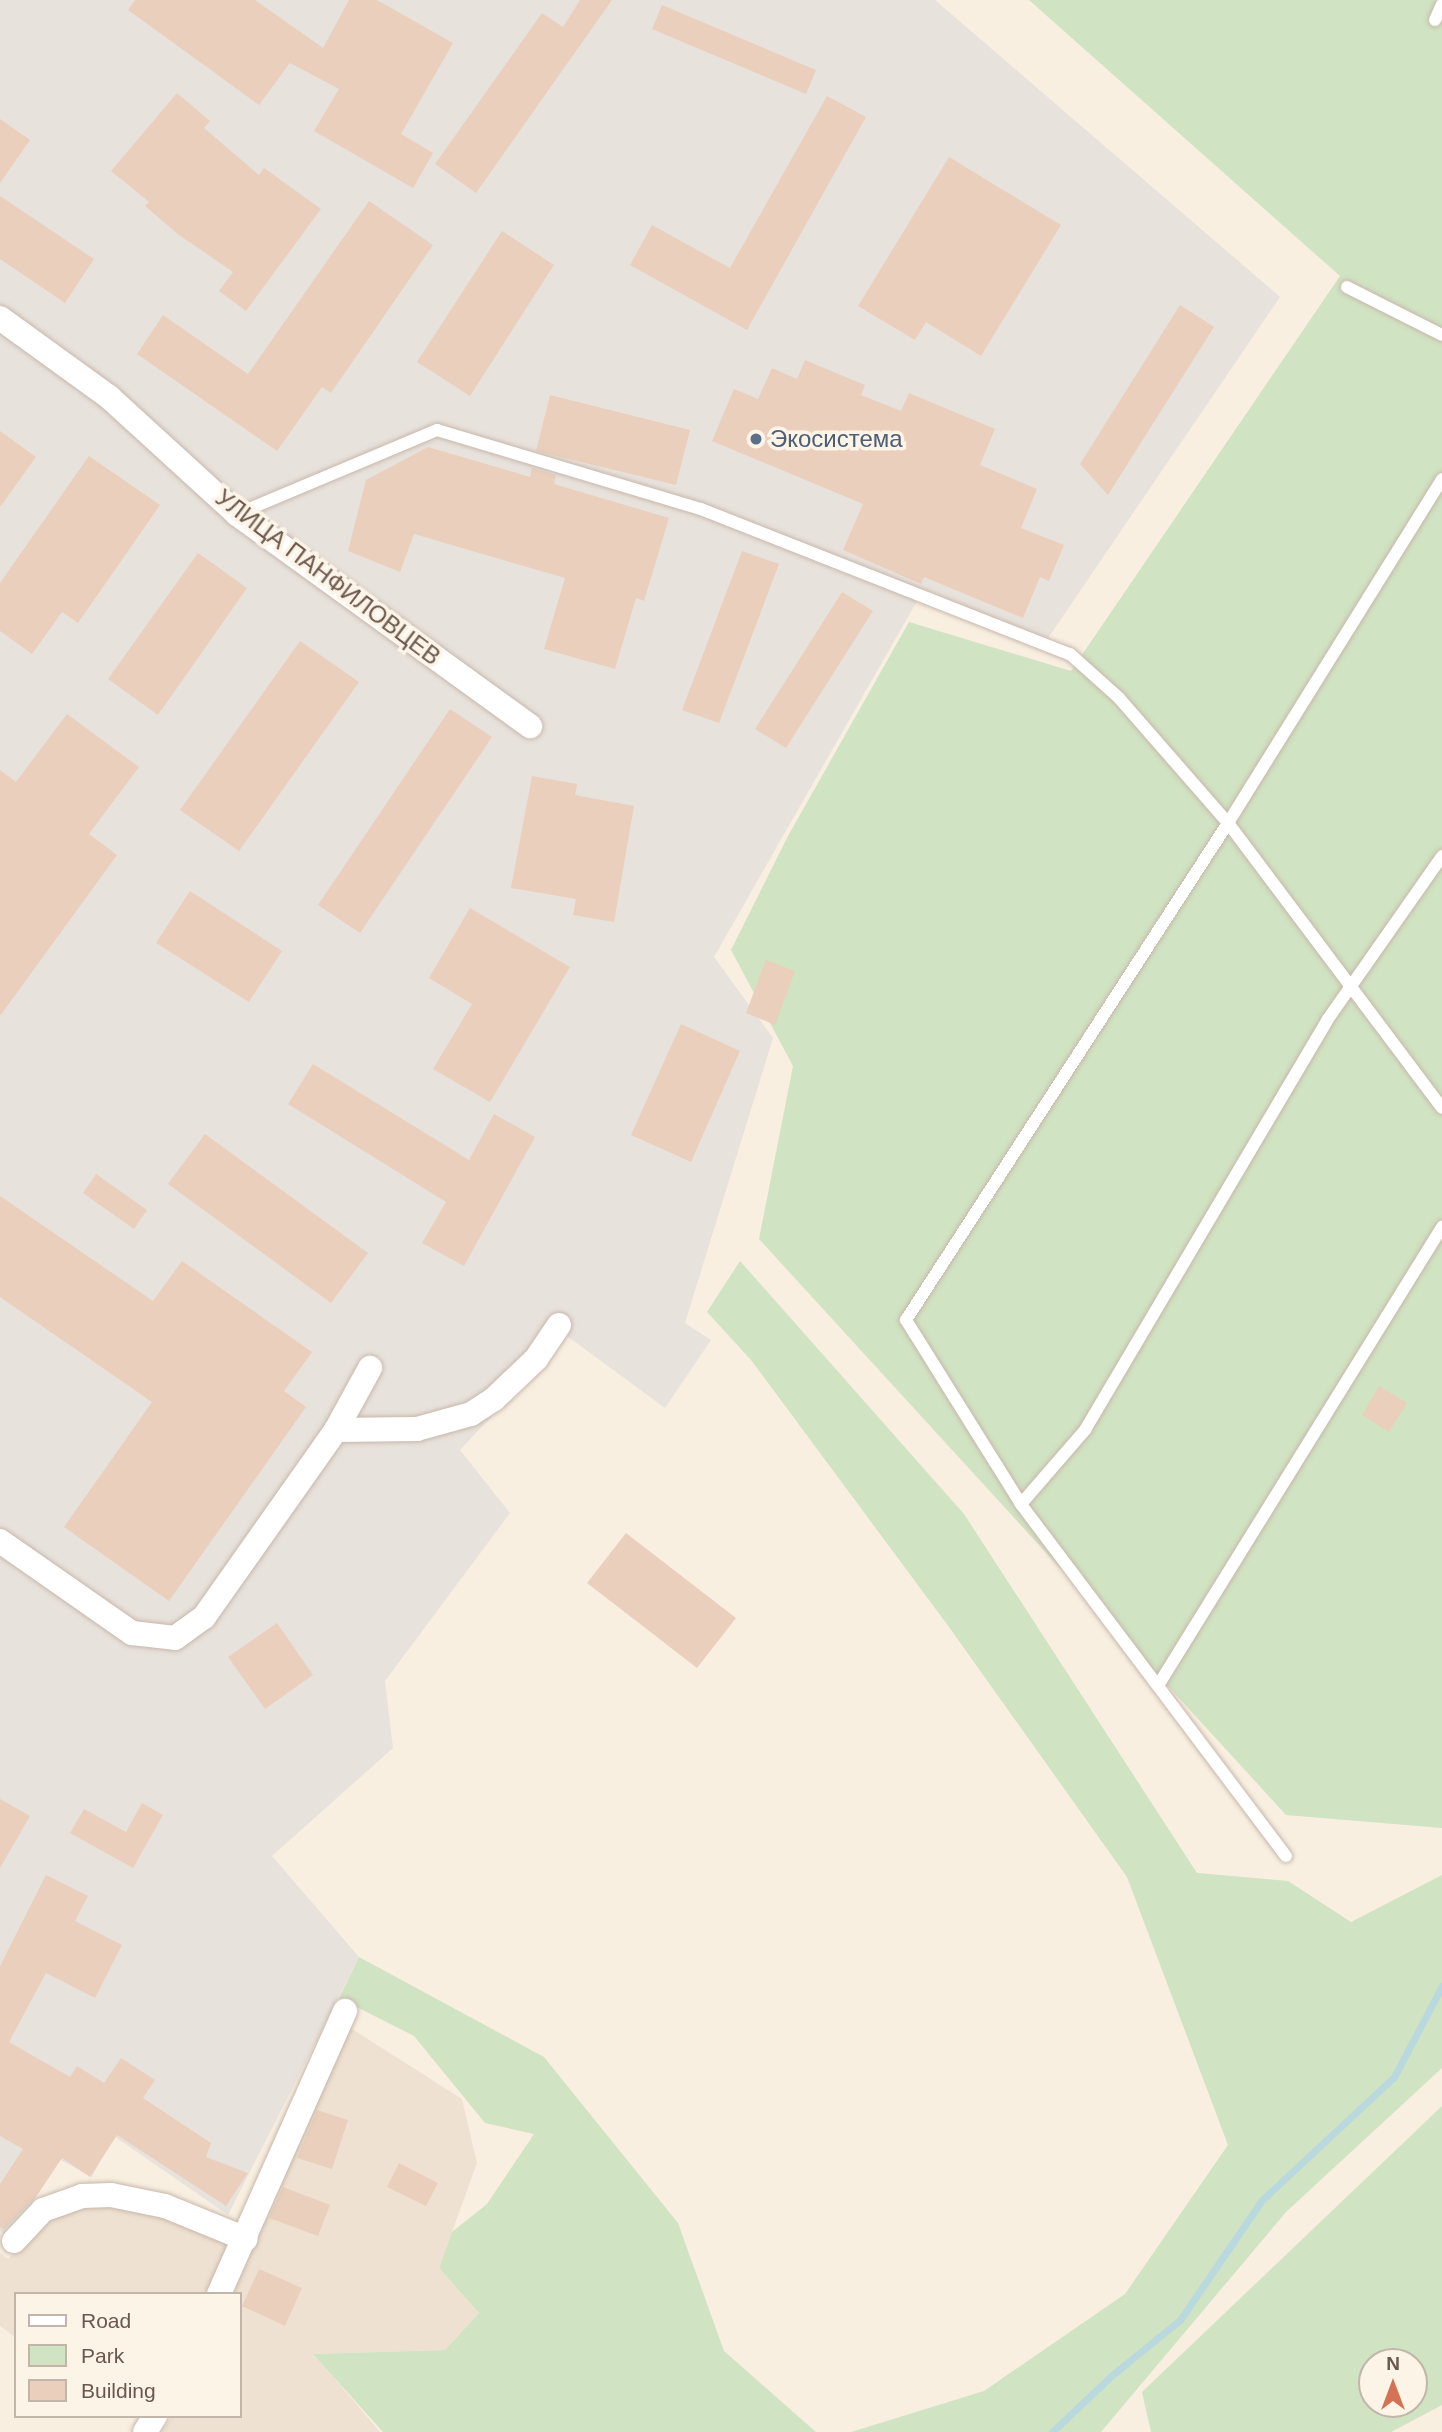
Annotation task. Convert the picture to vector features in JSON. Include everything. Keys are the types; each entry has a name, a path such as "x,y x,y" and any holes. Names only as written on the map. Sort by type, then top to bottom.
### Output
{"street":[{"name":"УЛИЦА ПАНФИЛОВЦЕВ","path":"0,318 109,397 237,514 530,726"},
{"path":"336,1430 417,1429 471,1414 494,1399 536,1359 559,1325"},
{"path":"0,1541 132,1633 174,1638 204,1617 336,1430 370,1368"},
{"path":"220,2292 246,2239 345,2011"},
{"path":"14,2241 43,2210 82,2196 111,2195 165,2206 246,2239"}],"lane":[{"path":"1435,20 1442,4"},
{"path":"1347,287 1442,335"},
{"path":"237,514 437,430 701,509 1070,654 1119,698 1228,823 1442,1108"},
{"path":"1286,1856 1021,1504 906,1320 1228,823 1442,479"},
{"path":"1021,1504 1085,1430 1350,986 1442,856"},
{"path":"1159,1684 1442,1227"}],"shaded area":[{"path":"0,0 935,0 1280,297 1044,644 917,601 714,957 773,1038 685,1323 711,1340 665,1408 567,1336 460,1450 510,1513 385,1681 393,1748 272,1856 359,1957 228,2215 114,2136 92,2177 57,2158 13,2238 0,2231"},
{"path":"349,2027 462,2099 477,2163 439,2268 479,2313 445,2350 314,2354 380,2432 162,2432 171,2418 242,2418 242,2292 14,2292 14,2336 0,2326 0,2253 8,2259 42,2225 62,2213 124,2197 233,2236"}],"green space":[{"path":"1029,0 1442,0 1442,1828 1286,1815 759,1239 793,1066 731,950 788,836 909,622 1071,671 1340,276"},
{"path":"740,1261 964,1514 1197,1873 1288,1881 1351,1922 1442,1875 1442,2068 1286,2212 1101,2432 851,2432 984,2391 1125,2294 1228,2145 1127,1877 949,1627 751,1360 707,1312"},
{"path":"359,1957 544,2057 678,2223 724,2351 816,2432 383,2432 313,2354 445,2350 479,2313 439,2268 452,2232 487,2204 534,2134 485,2123 414,2036 339,1998"},
{"path":"1442,2106 1442,2405 1428,2412 1428,2348 1358,2348 1358,2418 1417,2418 1391,2432 1151,2432 1142,2392"}],"building":[{"path":"135,0 255,0 323,48 349,0 377,0 453,43 401,134 433,153 413,188 314,131 339,89 290,63 259,105 128,10"},
{"path":"580,0 612,0 476,193 435,164 542,13 563,27"},
{"path":"662,5 816,70 806,94 652,29"},
{"path":"177,93 210,121 204,128 259,175 264,168 321,209 246,311 219,291 233,272 179,235 145,206 149,202 111,171"},
{"path":"827,96 866,117 747,330 630,265 652,225 730,268"},
{"path":"0,119 30,140 0,183"},
{"path":"949,157 1061,225 981,356 926,322 915,340 858,306"},
{"path":"0,196 94,259 65,303 0,259"},
{"path":"369,201 433,245 331,393 322,387 277,451 137,354 163,315 248,374"},
{"path":"502,231 554,265 470,396 417,362"},
{"path":"1180,305 1214,327 1108,495 1080,464"},
{"path":"805,360 865,385 861,395 901,411 909,393 995,429 980,465 1037,489 1021,528 1064,545 1049,581 1040,577 1023,618 924,577 921,584 843,550 863,504 712,441 734,389 758,399 772,368 797,379"},
{"path":"550,395 690,430 676,485 536,451"},
{"path":"0,431 36,457 0,507"},
{"path":"428,447 530,477 532,468 556,475 554,484 669,518 644,601 636,598 615,669 544,649 565,578 414,534 400,572 348,551 366,480"},
{"path":"89,456 160,505 78,623 62,612 32,654 0,631 0,583"},
{"path":"742,551 779,564 719,723 682,710"},
{"path":"198,553 247,588 158,715 108,679"},
{"path":"842,592 873,611 786,748 755,729"},
{"path":"300,641 359,682 239,851 180,810"},
{"path":"450,709 492,737 360,933 318,905"},
{"path":"67,714 139,767 89,834 117,855 0,1016 0,770 16,782"},
{"path":"532,776 577,784 575,795 634,806 614,922 573,915 576,899 511,888"},
{"path":"190,891 282,951 249,1002 156,943"},
{"path":"470,908 570,967 490,1102 433,1069 472,1004 429,978"},
{"path":"766,960 795,971 775,1025 746,1013"},
{"path":"681,1024 740,1051 691,1162 631,1135"},
{"path":"313,1064 469,1160 494,1114 535,1137 464,1266 422,1243 446,1202 288,1104"},
{"path":"205,1134 368,1253 331,1303 168,1184"},
{"path":"96,1174 147,1210 134,1229 83,1193"},
{"path":"0,1196 153,1301 182,1261 312,1352 284,1391 306,1407 169,1601 64,1527 152,1402 0,1297"},
{"path":"1379,1386 1407,1403 1389,1432 1362,1415"},
{"path":"626,1533 736,1618 697,1668 587,1583"},
{"path":"277,1623 313,1675 265,1709 228,1657"},
{"path":"0,1799 30,1816 0,1868"},
{"path":"142,1803 163,1815 133,1868 70,1833 84,1809 126,1832"},
{"path":"46,1875 88,1896 75,1921 122,1945 95,1998 46,1973 9,2042 70,2077 77,2066 104,2083 121,2058 155,2080 143,2098 211,2143 206,2157 248,2173 226,2206 117,2135 90,2177 62,2158 36,2197 4,2229 0,2227 0,2184 23,2149 0,2136 0,1966"},
{"path":"317,2110 348,2120 332,2169 297,2158"},
{"path":"399,2163 438,2183 426,2206 387,2187"},
{"path":"283,2187 330,2205 318,2236 269,2218"},
{"path":"259,2269 302,2288 285,2326 242,2306"}],"waterway":[{"path":"1052,2432 1111,2376 1180,2320 1262,2200 1394,2077 1442,1986"}],"place":[{"name":"Экосистема","path":"756,439"}]}
